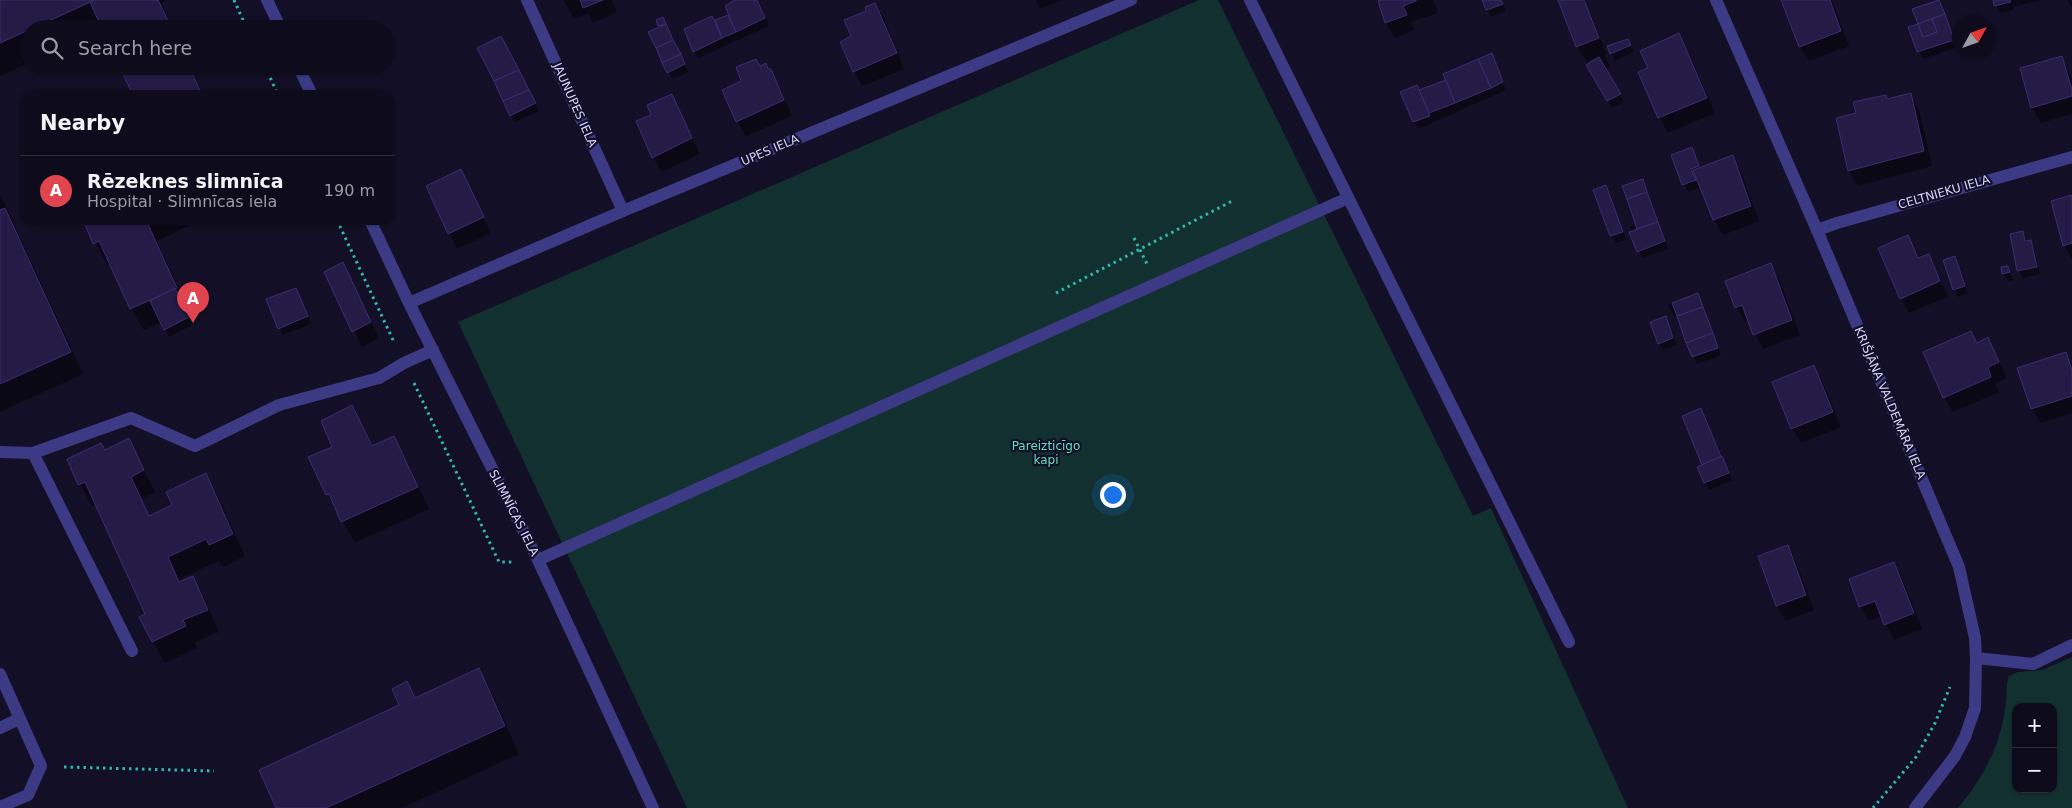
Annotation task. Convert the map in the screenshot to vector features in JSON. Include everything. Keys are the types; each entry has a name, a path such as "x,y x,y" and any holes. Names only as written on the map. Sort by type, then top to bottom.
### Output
{"street":[{"path":"267,0 277,20"},
{"name":"JAUNUPES IELA","path":"527,0 622,211"},
{"name":"UPES IELA","path":"409,303 622,211 1132,0"},
{"path":"1250,0 1569,642"},
{"name":"KRIŠJĀŅA VALDEMĀRA IELA","path":"1716,0 1817,230 1959,567 1975,638 1975,708 1966,737 1943,773 1915,808"},
{"path":"302,75 310,90"},
{"name":"CELTNIEKU IELA","path":"1817,230 2072,157"},
{"path":"538,560 1348,198"},
{"name":"SLIMNĪCAS IELA","path":"372,225 409,303 538,560 653,808"},
{"path":"0,452 33,453 131,418 195,446 279,405 379,378 404,363 433,350"},
{"path":"33,453 132,651"},
{"path":"1976,658 2033,664 2072,645"},
{"path":"0,674 41,766 28,795 0,807"},
{"path":"0,728 20,719"}],"path":[{"path":"234,0 243,20"},
{"path":"269,75 276,90"},
{"path":"1056,293 1234,200"},
{"path":"339,225 499,562 538,560"},
{"path":"1873,808 1916,757 1935,723 1950,687"},
{"path":"41,766 214,771"}],"green space":[{"name":"Pareizticīgo kapi","path":"1199,0 1218,0 1473,516 1491,508 1628,808 687,808 458,322"},
{"path":"2072,657 2072,808 1958,808 1979,779 1994,750 2003,719 2009,676 2018,672 2042,670"}],"building":[{"path":"0,0 95,0 51,20 20,20 20,34 0,43"},
{"path":"95,0 158,0 168,20 98,20 90,2"},
{"path":"580,0 603,0 583,8"},
{"path":"735,0 757,0 765,18 736,32 725,6"},
{"path":"1482,0 1501,0 1503,4 1486,10"},
{"path":"1558,0 1584,0 1599,38 1576,47"},
{"path":"1781,0 1830,0 1841,31 1799,47"},
{"path":"1939,0 1945,14 1918,24 1912,9"},
{"path":"1993,0 2010,0 2011,2 1994,6"},
{"path":"1378,1 1416,1 1403,6 1407,15 1385,23"},
{"path":"875,3 897,53 853,72 840,42 851,36 844,20 866,11 865,7"},
{"path":"1945,14 1952,34 1952,41 1917,52 1908,27 1918,24 1923,37 1937,32 1932,19"},
{"path":"728,15 736,32 722,38 715,20"},
{"path":"712,16 722,38 693,52 684,29"},
{"path":"663,17 666,24 658,26 656,20"},
{"path":"1932,19 1937,32 1923,37 1918,24"},
{"path":"666,24 673,40 656,48 648,32"},
{"path":"1679,33 1707,98 1658,118 1638,72 1648,68 1640,51"},
{"path":"501,36 519,70 494,81 477,48"},
{"path":"1628,39 1631,45 1610,54 1607,46"},
{"path":"673,40 681,54 662,63 656,48"},
{"path":"1492,53 1503,82 1491,88 1478,59"},
{"path":"681,54 685,64 667,73 662,63"},
{"path":"2062,56 2072,96 2031,108 2020,68"},
{"path":"1599,57 1621,94 1607,101 1586,65"},
{"path":"756,59 760,66 766,63 768,69 771,69 784,100 736,122 722,90 741,81 736,67"},
{"path":"1478,59 1491,88 1455,103 1443,74"},
{"path":"519,70 529,90 503,101 494,81"},
{"path":"123,75 193,75 200,90 131,90"},
{"path":"1446,80 1455,103 1429,113 1419,90"},
{"path":"1417,85 1430,116 1413,122 1400,92"},
{"path":"529,90 536,103 510,116 503,101"},
{"path":"1911,93 1924,151 1848,171 1836,118 1856,113 1853,102 1886,95 1887,99"},
{"path":"672,94 692,138 652,158 636,121 651,115 647,105"},
{"path":"1692,147 1699,166 1691,169 1696,180 1682,185 1671,155"},
{"path":"1733,155 1751,206 1713,220 1693,170"},
{"path":"461,169 484,217 448,234 426,186"},
{"path":"1643,179 1647,192 1627,199 1622,186"},
{"path":"1606,185 1623,232 1610,236 1593,190"},
{"path":"1647,192 1658,222 1637,229 1627,199"},
{"path":"2072,195 2072,243 2063,246 2051,201"},
{"path":"5,208 71,352 0,384 0,210"},
{"path":"1658,222 1665,241 1637,252 1629,232"},
{"path":"85,225 148,225 177,288 130,309 99,241 93,244"},
{"path":"2023,231 2025,241 2031,240 2037,267 2017,271 2010,234"},
{"path":"1908,235 1918,258 1929,254 1940,281 1900,299 1878,248"},
{"path":"1955,256 1965,286 1953,290 1943,260"},
{"path":"343,262 371,322 352,332 324,272"},
{"path":"1771,263 1792,320 1753,335 1742,305 1735,308 1725,281"},
{"path":"2008,266 2010,272 2002,274 2001,267"},
{"path":"175,288 189,317 164,330 150,301"},
{"path":"296,288 308,316 278,329 266,299"},
{"path":"1698,293 1703,307 1677,316 1672,303"},
{"path":"1703,307 1713,333 1686,343 1677,316"},
{"path":"1666,316 1673,338 1658,344 1650,322"},
{"path":"1971,331 1977,343 1988,337 1999,362 1988,367 1991,377 1943,398 1923,352"},
{"path":"1713,333 1718,348 1692,357 1686,343"},
{"path":"2066,352 2072,370 2072,396 2031,409 2017,368"},
{"path":"1814,365 1833,412 1791,429 1772,382"},
{"path":"352,405 372,446 394,436 418,487 341,522 329,494 326,495 308,457 332,447 321,421"},
{"path":"1701,408 1721,457 1702,465 1682,416"},
{"path":"129,438 144,470 131,477 149,516 172,505 166,492 206,473 233,534 209,545 206,539 168,557 179,582 193,576 208,610 183,620 186,626 152,642 139,617 145,614 85,482 78,485 67,459 101,443 105,450"},
{"path":"1722,456 1729,473 1704,483 1697,467"},
{"path":"1788,545 1806,595 1776,606 1758,556"},
{"path":"1894,562 1914,613 1884,625 1875,601 1859,607 1849,579"},
{"path":"479,668 505,726 326,808 276,808 259,770 399,705 392,689 407,681 415,698"}],"place":[{"name":"Rēzeknes slimnīca","path":"193,323"}]}
